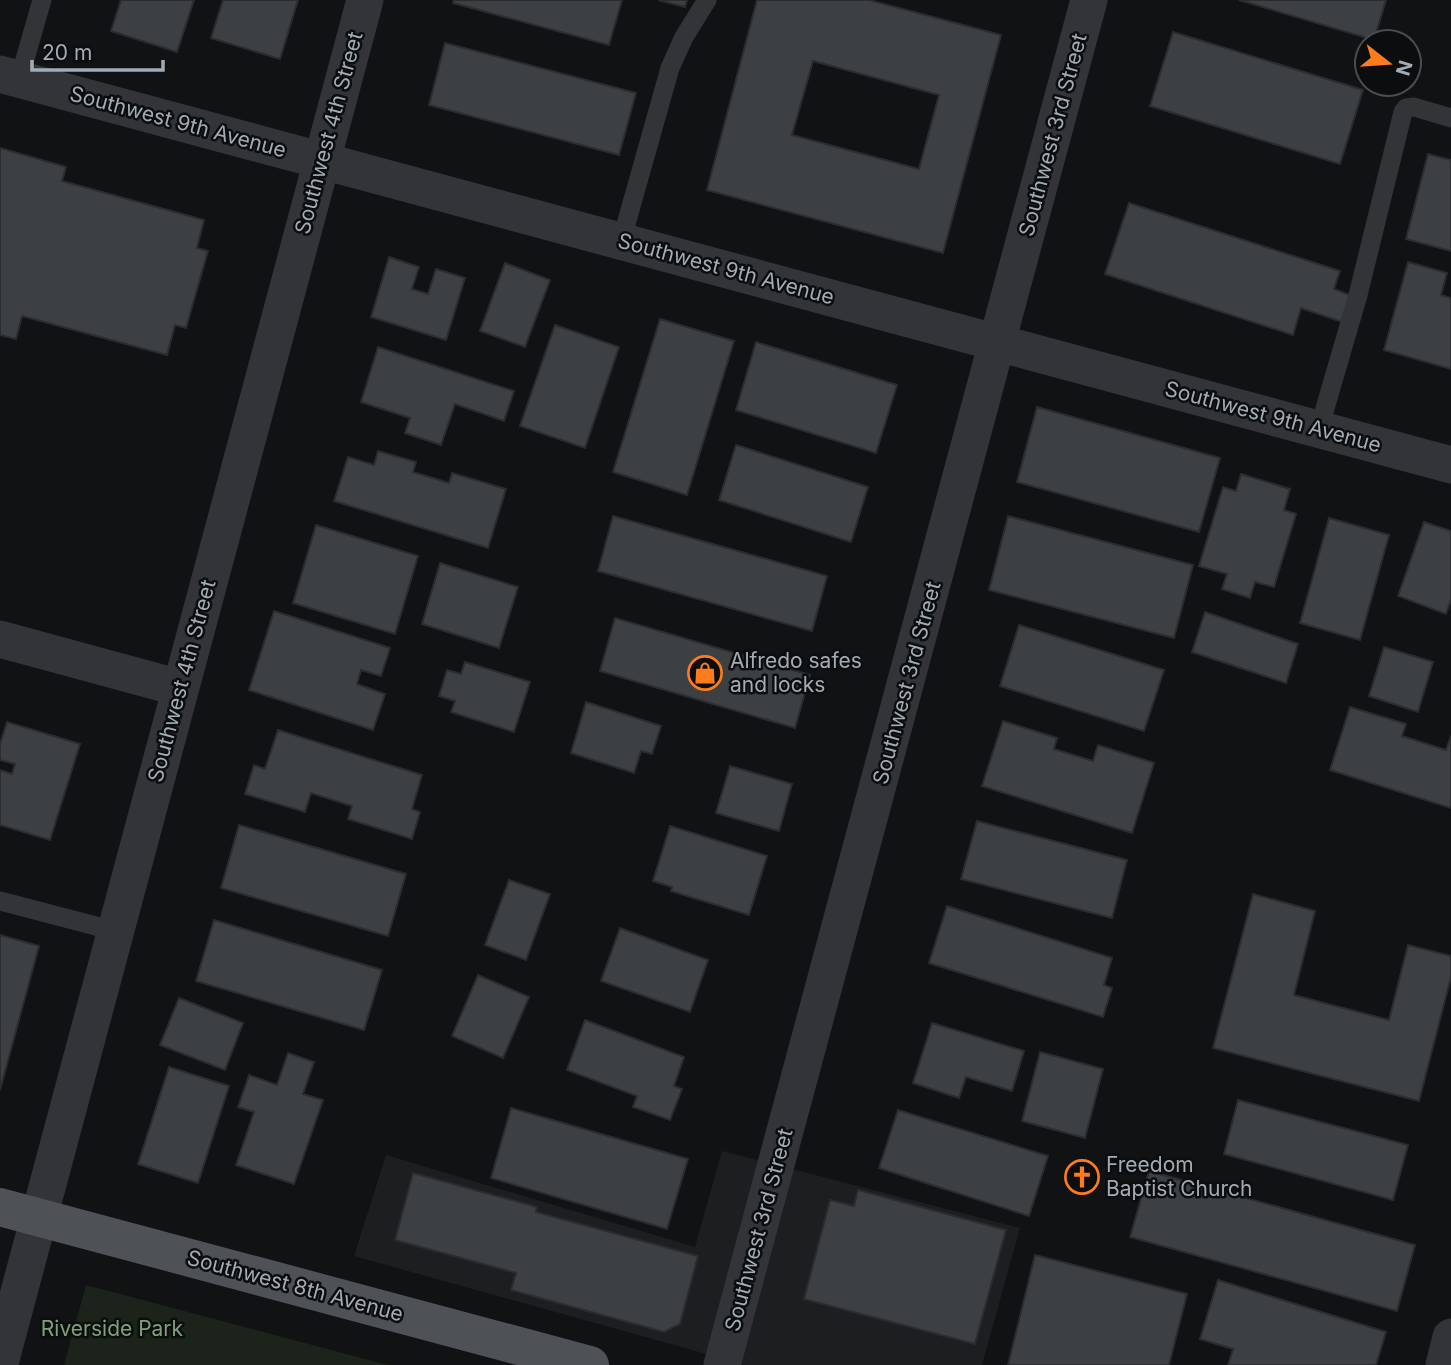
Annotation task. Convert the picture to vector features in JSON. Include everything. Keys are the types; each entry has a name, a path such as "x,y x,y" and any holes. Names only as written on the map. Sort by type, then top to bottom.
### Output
{"main road":[{"name":"Southwest 8th Avenue","path":"0,1207 590,1365"}],"street":[{"name":"Southwest 4th Street","path":"0,1363 365,0"},
{"name":"Southwest 3rd Street","path":"722,1365 1089,0"},
{"name":"Southwest 9th Avenue","path":"10,77 1451,465"},
{"path":"0,639 180,688"},
{"path":"1444,1365 1451,1337"}],"lane":[{"path":"10,77 42,0"},
{"path":"621,242 670,68 684,37 707,0"},
{"path":"1319,429 1358,295 1403,112 1406,108 1414,107 1451,118"},
{"path":"0,901 115,931"}],"shaded area":[{"path":"722,1151 1020,1228 982,1365 746,1365 354,1256 386,1155 695,1247"}],"green space":[{"name":"Riverside Park","path":"86,1285 388,1365 64,1365"}],"building":[{"path":"121,0 194,0 177,52 111,31"},
{"path":"223,0 298,0 280,59 211,38"},
{"path":"454,0 622,0 609,45 453,3"},
{"path":"658,0 687,0 685,7"},
{"path":"757,0 869,0 1001,35 943,253 707,190","holes":["813,61 939,95 919,169 792,135"]},
{"path":"1239,0 1386,0 1378,28 1353,28 1353,34"},
{"path":"1173,32 1353,87 1353,98 1361,98 1340,164 1150,106"},
{"path":"445,43 636,93 619,155 429,105"},
{"path":"0,148 66,167 62,181 204,220 197,248 208,251 186,328 175,325 167,355 22,316 16,339 0,335"},
{"path":"1428,154 1451,160 1451,251 1406,239"},
{"path":"1129,203 1340,271 1334,289 1350,295 1342,322 1301,308 1293,335 1105,274"},
{"path":"389,257 419,267 412,289 428,294 436,269 465,278 446,340 371,317"},
{"path":"1408,262 1447,273 1441,295 1451,298 1451,369 1384,350"},
{"path":"505,263 550,280 525,347 480,331"},
{"path":"660,319 734,341 687,495 613,472"},
{"path":"555,325 619,347 585,448 520,426"},
{"path":"756,342 897,385 876,453 736,410"},
{"path":"378,347 514,391 504,421 455,404 441,445 405,433 410,418 361,402"},
{"path":"1037,407 1220,458 1199,532 1017,482"},
{"path":"736,445 868,487 851,542 719,500"},
{"path":"378,451 416,462 413,472 449,483 452,473 506,489 488,548 334,501 348,457 374,465"},
{"path":"1241,474 1290,489 1284,510 1296,514 1274,587 1255,582 1250,598 1222,589 1227,574 1199,566 1223,487 1236,491"},
{"path":"613,516 827,576 812,631 598,571"},
{"path":"1008,516 1193,565 1174,638 989,590"},
{"path":"1329,518 1389,535 1360,640 1300,623"},
{"path":"1424,522 1451,531 1451,600 1446,614 1398,596"},
{"path":"316,525 418,556 395,634 293,603"},
{"path":"440,563 518,587 499,648 422,624"},
{"path":"274,611 390,648 381,676 361,670 357,684 385,694 373,730 249,690"},
{"path":"1205,612 1298,644 1286,683 1192,652"},
{"name":"Alfredo safes and locks","path":"615,618 810,675 795,728 600,671"},
{"path":"1019,625 1164,670 1144,731 1000,686"},
{"path":"1384,647 1433,662 1418,712 1369,696"},
{"path":"465,662 530,682 514,732 451,712 455,701 439,696 447,670 461,674"},
{"path":"586,702 661,726 652,754 641,751 634,773 571,753"},
{"path":"1350,707 1406,724 1402,736 1446,750 1451,736 1451,808 1330,770"},
{"path":"1003,721 1057,738 1054,749 1093,761 1098,745 1154,763 1132,833 982,786"},
{"path":"7,722 80,744 50,840 0,825 0,770 12,774 15,764 0,760 0,744"},
{"path":"278,730 422,775 412,809 420,812 412,839 348,819 352,806 311,793 305,812 245,794 254,765 265,769"},
{"path":"730,766 792,784 779,831 716,813"},
{"path":"977,821 1127,860 1112,918 961,879"},
{"path":"239,825 406,874 388,936 221,888"},
{"path":"670,826 767,856 749,915 671,891 672,887 653,881"},
{"path":"509,880 550,894 526,960 485,945"},
{"path":"1253,894 1315,911 1294,995 1389,1020 1408,945 1451,956 1451,977 1419,1101 1213,1048"},
{"path":"947,906 1112,958 1104,985 1112,988 1103,1017 929,963"},
{"path":"214,920 382,970 364,1030 196,981"},
{"path":"620,928 708,960 690,1012 601,981"},
{"path":"0,935 39,946 0,1090"},
{"path":"478,975 529,997 503,1058 452,1036"},
{"path":"179,998 243,1023 225,1070 160,1045"},
{"path":"585,1020 684,1057 674,1086 682,1089 670,1120 633,1107 637,1096 567,1070"},
{"path":"932,1023 1024,1051 1012,1091 966,1077 959,1098 913,1083"},
{"path":"1040,1052 1103,1069 1085,1138 1022,1121"},
{"path":"288,1053 314,1062 303,1094 323,1100 294,1184 236,1165 254,1112 238,1107 249,1075 277,1085"},
{"path":"169,1067 229,1086 198,1183 138,1164"},
{"path":"1238,1100 1408,1145 1393,1200 1224,1154"},
{"path":"511,1108 688,1159 667,1229 491,1178"},
{"path":"898,1110 1048,1156 1029,1216 879,1168"},
{"path":"1149,1171 1415,1245 1397,1311 1130,1237"},
{"path":"413,1173 537,1207 536,1212 698,1256 680,1324 664,1332 511,1290 516,1273 395,1240"},
{"path":"858,1190 1006,1230 975,1344 804,1299 830,1200 854,1206"},
{"path":"1035,1255 1187,1294 1169,1365 1008,1365"},
{"path":"1218,1280 1386,1332 1376,1365 1228,1365 1233,1349 1200,1339"}],"place":[{"name":"Alfredo safes and locks","path":"705,673"},
{"name":"Freedom Baptist Church","path":"1082,1177"}]}
